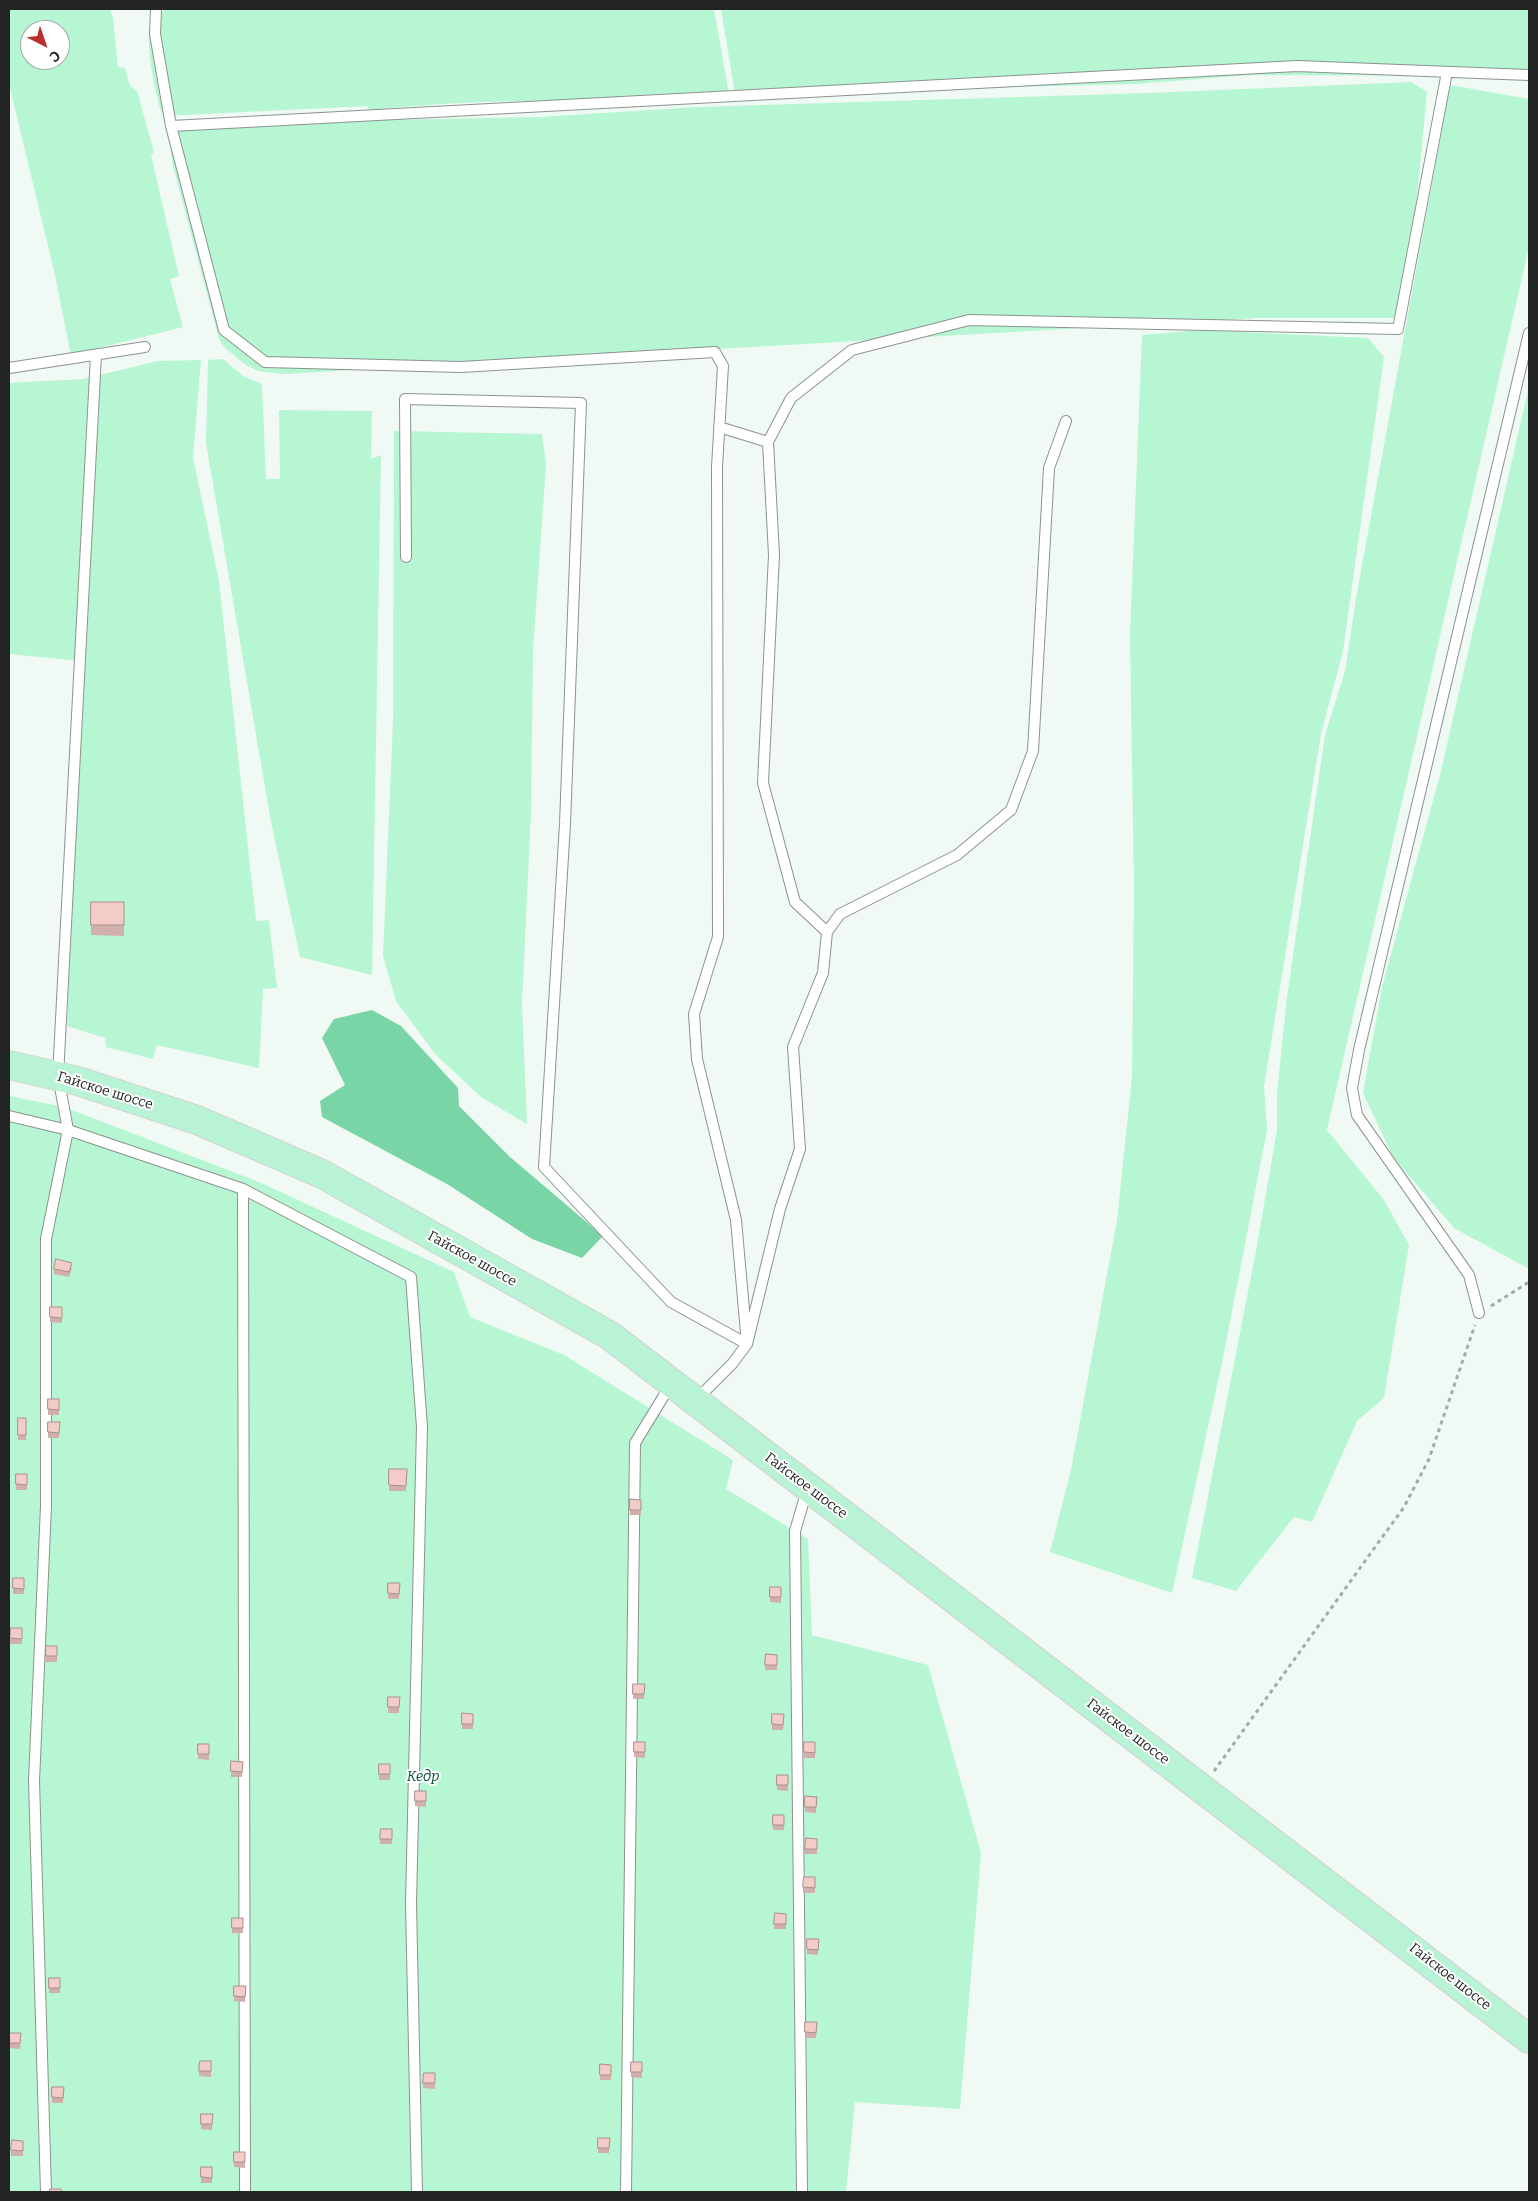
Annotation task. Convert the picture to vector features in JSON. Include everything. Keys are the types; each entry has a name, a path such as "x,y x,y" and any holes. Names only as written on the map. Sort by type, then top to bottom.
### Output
{"main road":[{"name":"Гайское шоссе","path":"9,1065 78,1081 197,1120 322,1174 609,1335 1529,2039"}],"lane":[{"path":"156,9 156,34 171,126 224,330 265,362 461,367 715,352 723,366 717,467 718,937 694,1014 697,1059 736,1220 747,1344"},
{"path":"171,126 1297,66 1529,75"},
{"path":"827,932 795,902 763,783 774,555 768,442 791,398 852,350 969,320 1398,328 1447,72"},
{"path":"1479,1313 1468,1275 1357,1115 1352,1088 1359,1050 1461,613 1529,334"},
{"path":"9,368 145,348"},
{"path":"46,2192 34,1781 46,1506 46,1240 68,1130 58,1076 96,355"},
{"path":"406,557 404,399 581,402 565,824 544,1167 671,1302 747,1344"},
{"path":"695,1401 732,1364 747,1344 780,1208 800,1149 793,1047 823,973 827,932 840,914 957,855 1011,810 1033,751 1050,468 1066,421"},
{"path":"719,428 768,442"},
{"path":"9,1116 68,1130 243,1189 411,1277 422,1427 411,1902 417,2192"},
{"path":"243,1189 245,2192"},
{"path":"626,2192 635,1443 672,1383"},
{"path":"802,2192 795,1531 808,1487"}],"path":[{"path":"1202,1788 1404,1507 1429,1459 1479,1313 1529,1282"}],"green space":[{"path":"9,9 110,9 113,18 118,67 125,68 130,86 137,91 154,152 151,155 179,276 170,279 183,327 71,355 55,275 9,84"},
{"path":"166,9 714,9 729,94 571,101 465,103 369,110 368,106 163,116 154,82 149,40 152,22"},
{"path":"721,9 1529,9 1529,76 1252,75 1135,84 735,94"},
{"path":"1411,82 1427,92 1415,218 1396,318 1256,318 283,374 258,371 246,365 225,348 219,339 173,166 170,147 174,134 180,130 336,121 540,117 698,107 1148,93"},
{"path":"1450,85 1529,99 1529,247 1327,1130 1384,1200 1409,1245 1384,1398 1357,1421 1312,1522 1294,1517 1236,1591 1192,1578 1256,1251 1277,1130 1277,1093 1287,997 1325,735 1345,671 1356,598"},
{"path":"1201,330 1368,338 1384,357 1343,651 1321,734 1264,1086 1267,1130 1223,1358 1172,1593 1050,1552 1071,1470 1117,1220 1132,1077 1134,889 1130,635 1142,335"},
{"path":"223,359 243,376 262,384 266,479 280,479 279,410 372,411 371,459 381,455 372,975 300,957 271,822 206,443 208,360"},
{"path":"201,360 193,458 219,581 256,921 269,920 277,988 263,989 259,1068 157,1045 153,1059 106,1047 105,1038 67,1026 80,661 9,654 9,383 83,379 158,361"},
{"path":"1529,386 1529,1269 1454,1228 1393,1157 1363,1093 1382,987 1440,775"},
{"path":"394,431 542,434 546,464 533,651 531,812 522,1003 527,1124 481,1097 435,1054 396,1001 383,956 393,721"},
{"path":"372,1010 401,1026 458,1088 459,1106 510,1157 603,1236 582,1258 532,1239 447,1184 322,1117 320,1101 345,1085 322,1038 334,1019"},
{"name":"Кедр","path":"9,1096 64,1107 259,1182 454,1272 470,1317 564,1355 733,1460 726,1489 808,1539 812,1635 928,1665 981,1853 960,2109 855,2102 846,2192 9,2192"}],"building":[{"path":"91,902 124,902 124,925 91,925"},
{"path":"56,1259 72,1263 69,1272 54,1269"},
{"path":"50,1307 62,1307 62,1318 50,1317"},
{"path":"48,1399 59,1399 59,1410 48,1409"},
{"path":"18,1418 26,1418 26,1435 18,1435"},
{"path":"48,1422 60,1422 59,1433 48,1432"},
{"path":"389,1469 407,1469 406,1486 389,1485"},
{"path":"16,1474 27,1474 27,1485 16,1484"},
{"path":"630,1499 641,1500 641,1510 630,1510"},
{"path":"13,1578 24,1578 24,1589 13,1588"},
{"path":"388,1583 400,1583 399,1594 388,1593"},
{"path":"770,1587 781,1587 781,1597 770,1597"},
{"path":"11,1628 22,1628 22,1639 10,1638"},
{"path":"46,1646 57,1646 57,1656 46,1656"},
{"path":"766,1654 777,1655 777,1665 765,1665"},
{"path":"633,1684 645,1684 644,1694 633,1694"},
{"path":"388,1697 400,1697 399,1707 388,1707"},
{"path":"462,1713 473,1714 473,1724 462,1724"},
{"path":"772,1714 784,1714 783,1725 772,1724"},
{"path":"634,1742 645,1742 645,1752 634,1752"},
{"path":"804,1742 815,1742 815,1753 804,1752"},
{"path":"198,1744 209,1744 209,1754 198,1754"},
{"path":"231,1761 243,1762 242,1772 231,1771"},
{"path":"379,1764 390,1764 390,1774 379,1774"},
{"path":"777,1775 788,1775 788,1785 777,1785"},
{"path":"415,1791 426,1791 426,1801 415,1801"},
{"path":"805,1796 817,1797 816,1807 805,1807"},
{"path":"773,1815 784,1815 784,1825 773,1825"},
{"path":"381,1829 392,1829 392,1839 380,1839"},
{"path":"806,1838 817,1839 817,1849 805,1849"},
{"path":"804,1877 815,1877 815,1888 803,1887"},
{"path":"775,1913 786,1914 786,1924 774,1924"},
{"path":"232,1918 243,1918 243,1928 232,1928"},
{"path":"807,1939 819,1939 818,1950 807,1949"},
{"path":"49,1978 60,1978 60,1988 49,1988"},
{"path":"234,1986 246,1986 245,1997 234,1996"},
{"path":"805,2022 817,2022 816,2033 805,2032"},
{"path":"9,2033 21,2033 20,2043 9,2043"},
{"path":"200,2061 211,2061 211,2071 199,2071"},
{"path":"631,2062 642,2062 642,2072 631,2072"},
{"path":"600,2064 611,2065 611,2075 600,2075"},
{"path":"424,2073 435,2073 435,2083 423,2083"},
{"path":"52,2087 64,2087 63,2098 52,2097"},
{"path":"201,2114 213,2114 212,2124 201,2124"},
{"path":"598,2138 610,2138 609,2148 598,2148"},
{"path":"12,2140 23,2141 23,2151 11,2150"},
{"path":"234,2152 245,2152 245,2162 234,2162"},
{"path":"201,2167 212,2167 212,2178 201,2177"},
{"path":"50,2189 61,2189 61,2192 50,2192"}]}
